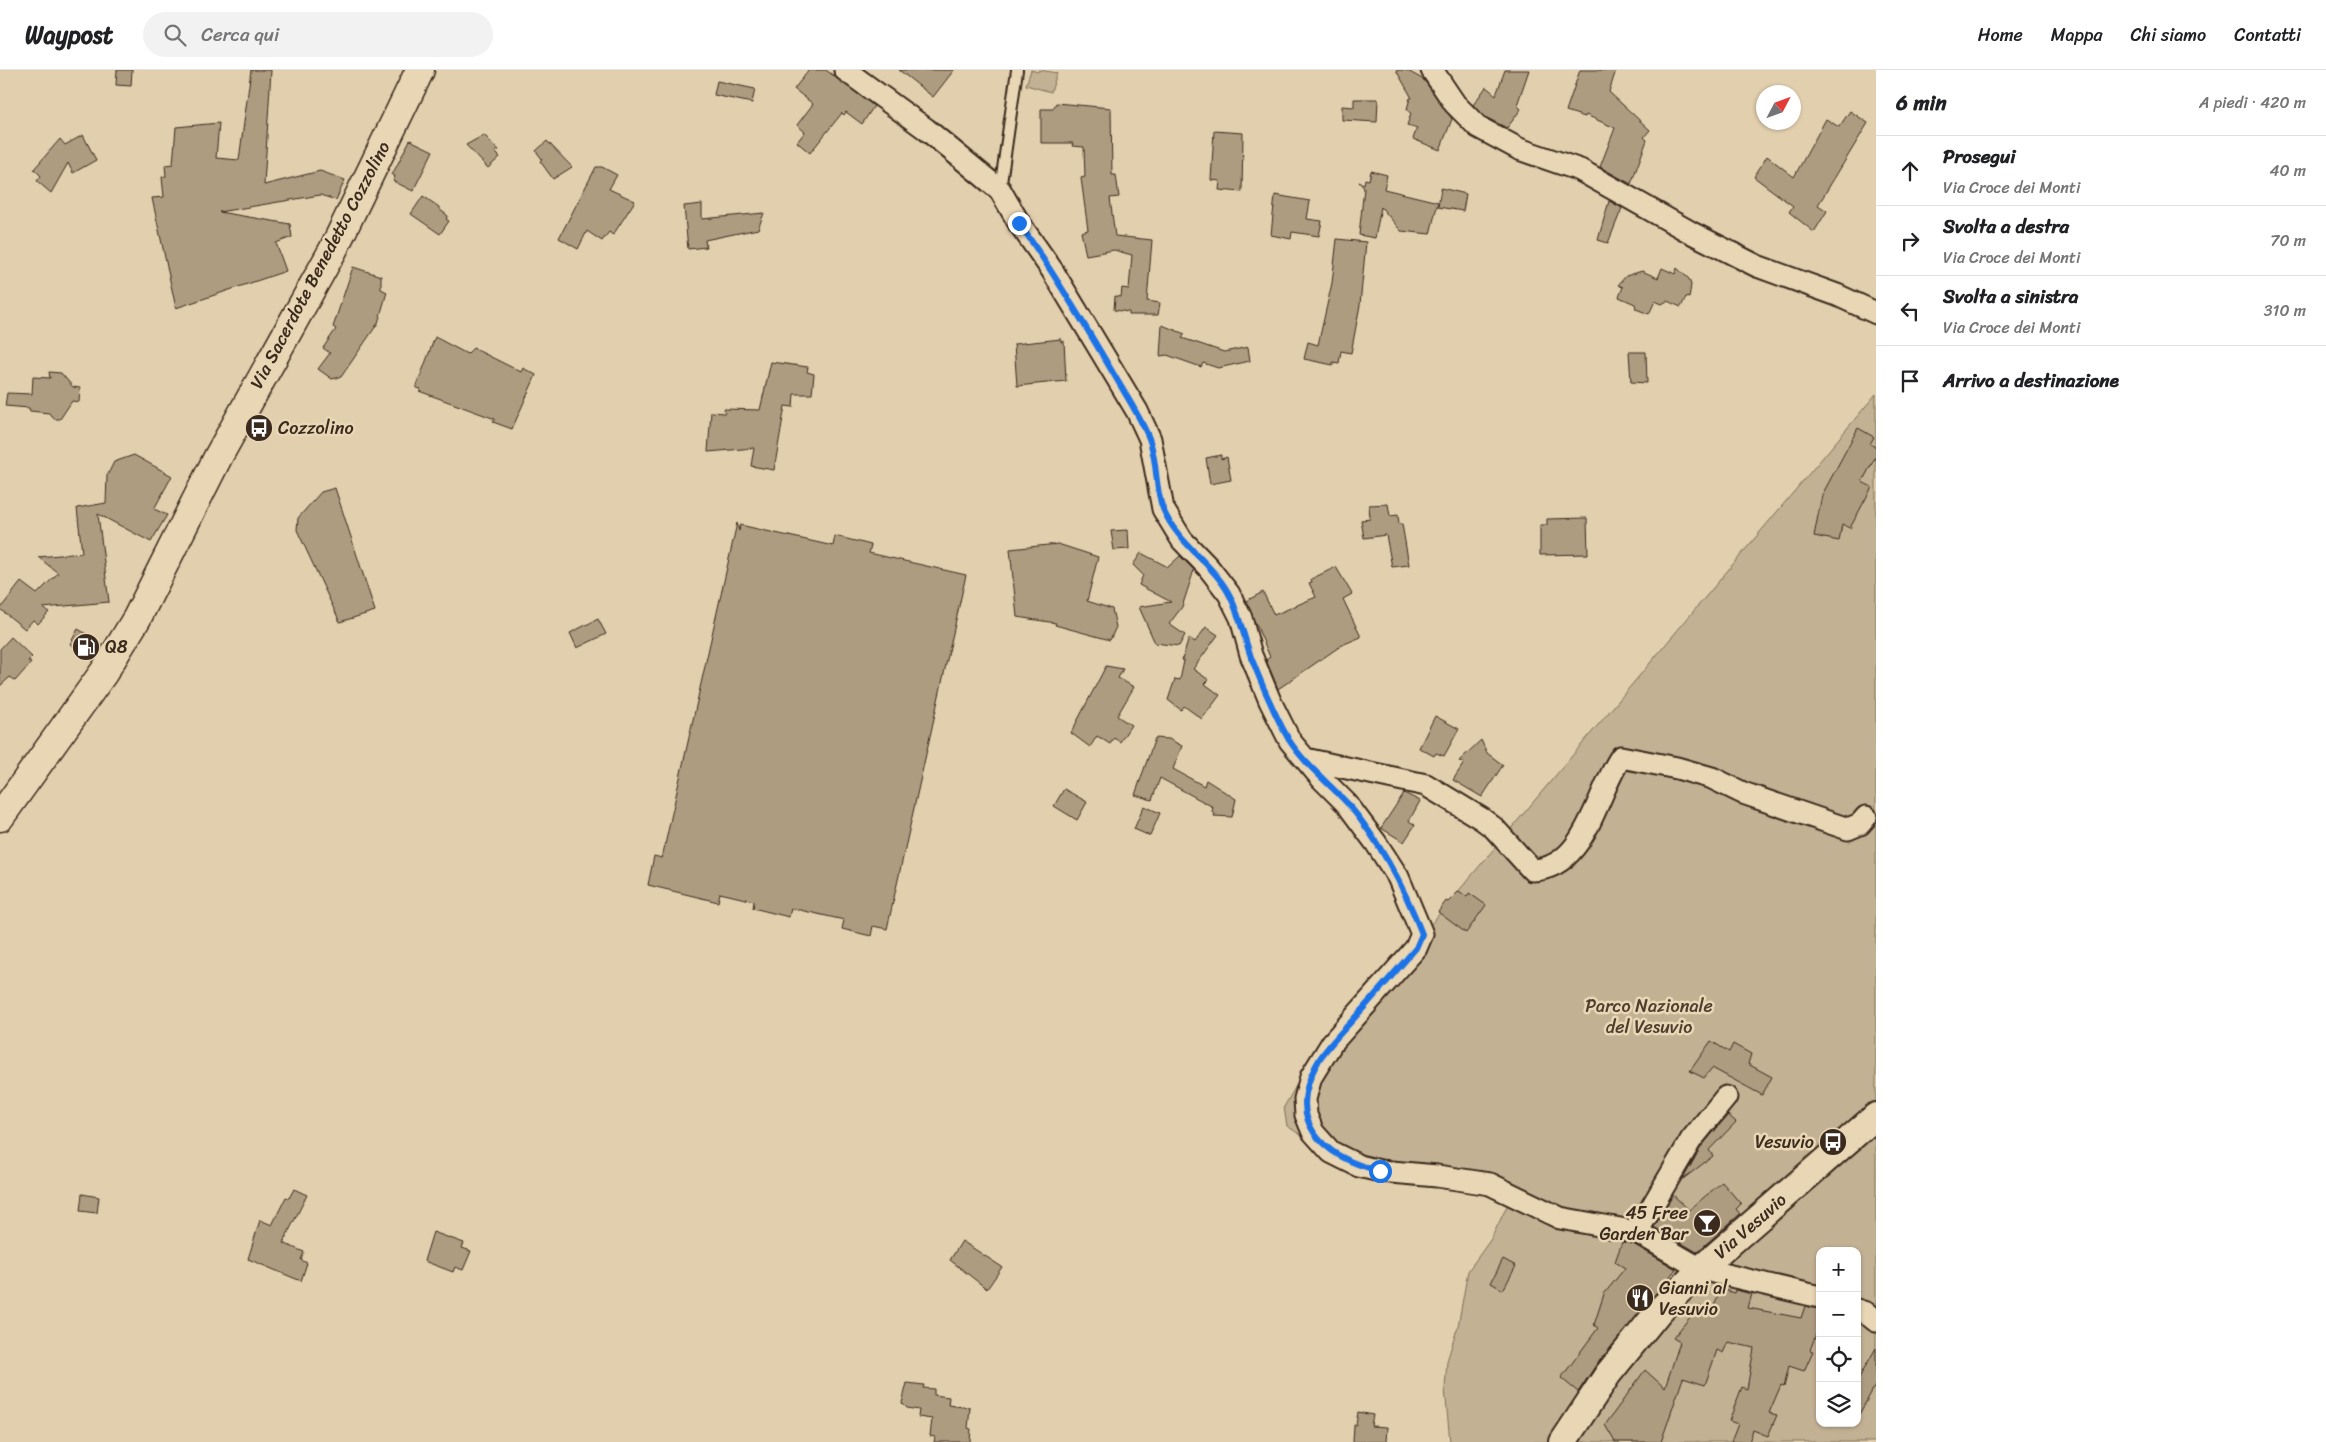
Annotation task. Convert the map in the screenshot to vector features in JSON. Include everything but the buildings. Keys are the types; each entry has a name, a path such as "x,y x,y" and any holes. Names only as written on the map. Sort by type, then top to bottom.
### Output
{"main road":[{"name":"Via Sacerdote Benedetto Cozzolino","path":"0,817 11,789 104,672 137,618 218,457 333,250 420,70"}],"street":[{"path":"845,70 926,129 1000,190 1019,223 1052,270 1137,411 1150,439 1163,509 1182,540 1208,567 1229,594 1240,618 1251,655 1270,701 1290,741 1322,779 1348,804 1398,877 1422,934 1416,948 1332,1042 1319,1061 1305,1099 1306,1114 1313,1132 1331,1152 1359,1166 1380,1171 1490,1184 1560,1218 1636,1232 1701,1269 1816,1296"},
{"path":"1432,70 1455,104 1478,127 1519,149 1580,170 1690,232 1757,266 1836,295 1876,313"},
{"path":"1305,759 1426,785 1482,818 1532,870 1542,870 1555,866 1572,852 1622,757 1677,768 1712,778 1743,793 1848,829 1860,824 1866,817"},
{"path":"1636,1232 1691,1140 1726,1097"},
{"name":"Via Vesuvio","path":"1563,1442 1608,1374 1659,1311 1701,1269 1876,1116"},
{"path":"1861,1311 1876,1321"}],"lane":[{"path":"1000,190 1017,70"}],"green space":[{"path":"1031,70 1057,73 1051,92 1026,85"},
{"name":"Parco Nazionale del Vesuvio","path":"1876,394 1876,1442 1450,1442 1445,1389 1447,1361 1458,1326 1468,1271 1491,1239 1512,1196 1388,1175 1312,1142 1287,1126 1284,1107 1308,1065 1425,931"}],"place":[{"name":"Cozzolino","path":"259,428"},
{"name":"Q8","path":"86,647"},
{"name":"Vesuvio","path":"1833,1142"},
{"name":"45 Free Garden Bar","path":"1707,1223"},
{"name":"Gianni al Vesuvio","path":"1640,1298"}],"route":[{"path":"1019,223 1052,270 1137,411 1150,439 1155,476 1163,509 1182,540 1208,567 1229,594 1240,618 1251,655 1270,701 1290,741 1322,779 1348,804 1398,877 1410,902 1422,934 1416,948 1332,1042 1311,1077 1305,1099 1306,1114 1313,1132 1331,1152 1359,1166 1380,1171"}]}
